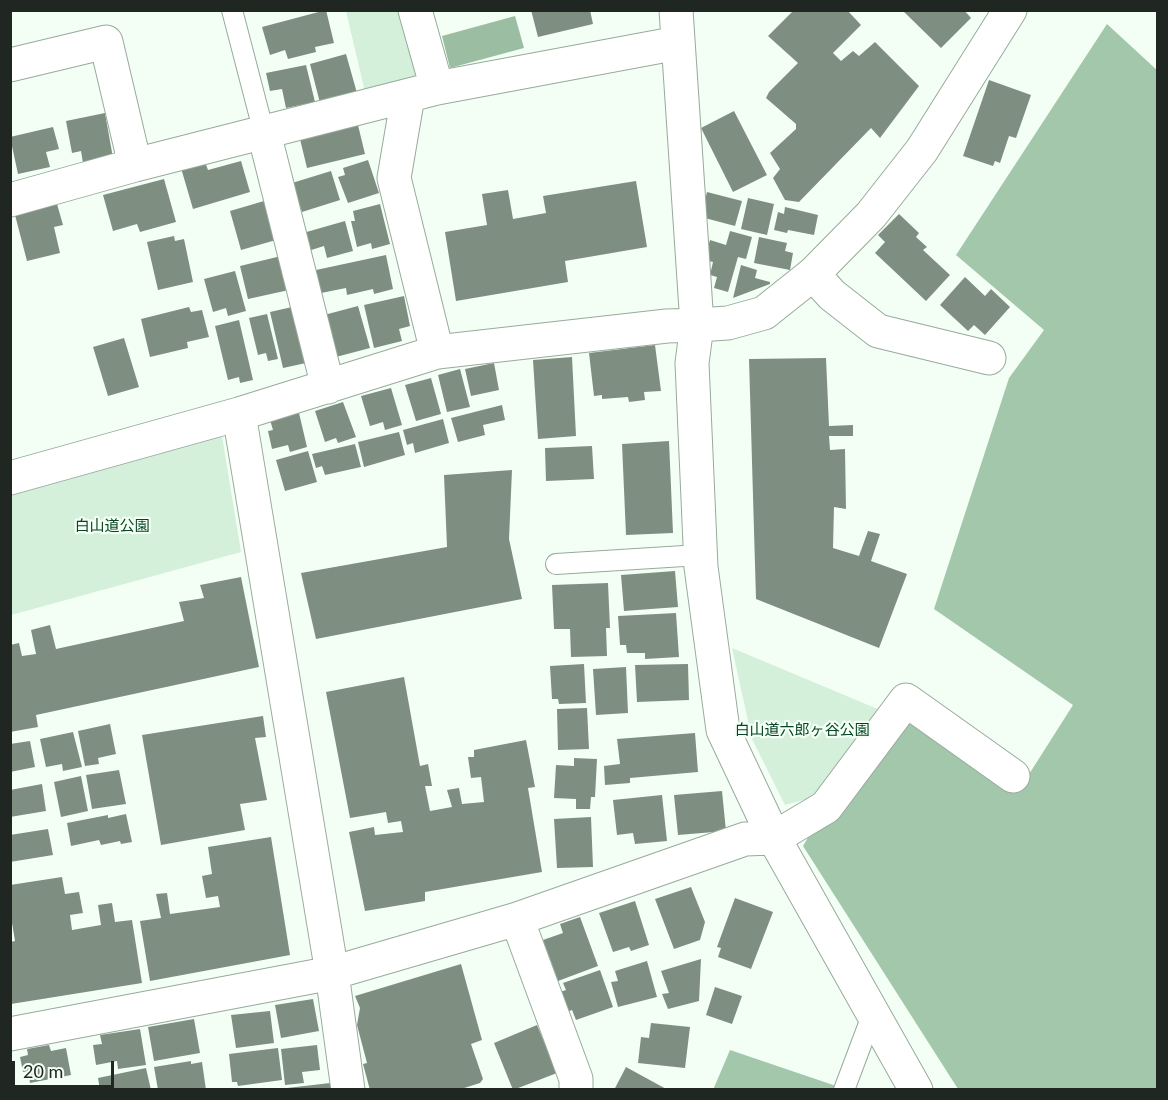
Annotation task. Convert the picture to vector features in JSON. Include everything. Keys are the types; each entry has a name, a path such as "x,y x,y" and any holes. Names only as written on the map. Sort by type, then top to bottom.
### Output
{"street":[{"path":"415,10 422,92 394,178 437,352"},
{"path":"676,10 697,325 692,363 700,555 723,730 774,838 916,1089"},
{"path":"10,478 239,414 437,352 667,326 728,323 764,313 813,274 871,215 922,150 1010,10"},
{"path":"10,65 106,42 135,165"},
{"path":"10,200 135,165 422,92 678,43"},
{"path":"264,133 328,387"},
{"path":"813,274 832,295 878,331 989,358"},
{"path":"239,414 332,973 348,1089"},
{"path":"10,1034 332,973 517,919 745,839 774,838 826,807 906,700 1013,776"},
{"path":"517,919 576,1079 576,1089"}],"lane":[{"path":"232,10 264,133"},
{"path":"556,564 700,555"},
{"path":"844,1089 873,1013"}],"green space":[{"path":"346,11 402,11 420,76 365,92"},
{"name":"白山道公園","path":"222,436 241,552 11,615 11,493"},
{"name":"白山道六郎ヶ谷公園","path":"732,648 880,710 811,798 785,805 752,739"}],"shaded area":[{"path":"515,16 524,48 450,68 442,36"},
{"path":"1107,24 1158,71 1157,1089 958,1089 803,846 826,807 906,700 1019,790 1073,705 934,609 1009,378 1044,330 956,255"},
{"path":"730,1050 845,1089 713,1090"}],"building":[{"path":"326,10 334,43 315,47 316,52 288,59 285,50 270,55 262,27"},
{"path":"531,10 590,10 593,24 538,37"},
{"path":"794,10 847,10 861,25 833,53 841,61 853,51 859,56 875,42 919,86 880,138 871,128 799,202 785,200 773,178 780,169 770,153 796,129 796,124 766,98 769,92 798,63 768,36"},
{"path":"902,10 964,10 971,18 941,48"},
{"path":"346,54 357,93 320,103 310,64"},
{"path":"306,65 315,102 286,108 282,89 270,91 266,73"},
{"path":"989,80 1031,95 1016,138 1009,136 1000,163 995,161 993,166 963,156"},
{"path":"734,111 767,175 733,192 701,128"},
{"path":"105,113 113,158 83,163 81,151 72,153 66,121"},
{"path":"357,121 365,154 307,168 299,135"},
{"path":"53,127 59,149 46,152 50,167 18,174 10,137"},
{"path":"368,160 379,193 348,203 338,177 345,175 343,168"},
{"path":"241,161 250,192 193,209 181,168 205,162 208,170"},
{"path":"331,171 340,200 302,212 292,183"},
{"path":"164,179 176,222 140,232 137,224 113,231 103,195"},
{"path":"636,181 647,247 565,261 568,282 456,301 445,232 487,225 482,194 508,190 513,219 546,213 543,196"},
{"path":"707,192 742,201 735,226 701,217"},
{"path":"748,198 774,204 767,235 741,229"},
{"path":"264,201 276,240 241,250 230,211"},
{"path":"57,204 63,225 54,227 60,253 27,261 15,215"},
{"path":"380,204 390,244 372,249 371,243 357,247 351,221 355,221 353,211"},
{"path":"785,207 818,215 814,235 774,230 778,212 784,214"},
{"path":"899,214 919,233 916,237 927,247 923,250 950,275 926,301 875,253 885,242 878,235"},
{"path":"345,221 353,251 327,258 324,246 308,251 303,233"},
{"path":"730,231 752,237 746,259 738,257 728,292 714,288 717,277 710,275 713,262 704,260 710,240 726,245"},
{"path":"174,236 175,241 184,239 193,282 158,290 147,242"},
{"path":"759,237 787,243 785,251 793,253 790,270 754,263"},
{"path":"386,255 393,289 374,294 373,289 347,295 346,288 321,293 316,270"},
{"path":"281,256 289,290 248,299 240,266"},
{"path":"741,265 757,270 755,278 770,282 770,284 733,298"},
{"path":"235,271 246,311 228,316 226,308 213,312 204,279"},
{"path":"965,277 985,296 991,289 1010,307 985,335 974,325 968,331 940,305"},
{"path":"404,296 410,326 399,329 402,341 374,348 364,305"},
{"path":"358,306 370,348 336,357 324,315"},
{"path":"189,307 191,312 202,310 209,337 187,342 188,348 150,357 141,319"},
{"path":"292,307 306,363 283,368 270,312"},
{"path":"267,314 278,359 268,361 266,353 258,355 249,318"},
{"path":"239,320 253,380 240,383 239,377 228,380 215,326"},
{"path":"124,338 139,387 108,396 93,347"},
{"path":"655,345 661,391 644,392 645,400 629,402 628,397 602,399 602,395 594,396 589,353"},
{"path":"572,357 576,436 538,439 533,360"},
{"path":"826,358 829,426 853,425 853,436 829,436 830,450 845,449 846,509 834,507 833,548 859,556 868,531 880,534 871,561 907,574 879,648 756,599 749,359"},
{"path":"494,363 499,390 471,396 465,369"},
{"path":"460,369 470,407 447,412 438,375"},
{"path":"431,378 441,414 416,421 405,385"},
{"path":"391,388 402,425 385,430 383,422 370,426 361,396"},
{"path":"343,402 356,437 338,443 336,438 325,442 315,411"},
{"path":"502,405 505,420 483,425 485,435 458,442 451,418"},
{"path":"299,413 307,447 290,452 288,445 272,449 268,431 273,430 270,420"},
{"path":"443,419 449,443 415,453 413,443 407,445 403,430"},
{"path":"399,432 405,455 364,467 358,442"},
{"path":"669,441 673,533 626,535 622,444"},
{"path":"355,444 361,467 325,475 322,466 316,468 312,454"},
{"path":"592,446 594,479 546,481 545,448"},
{"path":"308,451 317,482 285,491 276,460"},
{"path":"512,470 509,539 522,599 316,639 301,573 447,547 444,475"},
{"path":"675,571 678,607 624,611 621,575"},
{"path":"241,577 259,667 36,715 38,727 10,732 10,645 19,643 22,656 36,654 31,630 50,625 56,649 184,621 179,602 204,598 200,585"},
{"path":"608,583 610,628 606,628 607,656 571,657 570,629 554,629 552,585"},
{"path":"676,613 679,657 645,659 645,653 627,653 626,645 620,645 618,616"},
{"path":"584,664 586,703 559,704 558,699 552,699 550,666"},
{"path":"688,664 689,700 637,702 635,665"},
{"path":"626,667 628,713 596,715 593,669"},
{"path":"404,677 420,766 428,764 432,786 425,786 430,811 452,807 447,790 459,788 462,804 484,802 481,777 471,778 468,757 474,757 474,750 526,740 535,787 528,788 542,872 425,892 425,901 365,911 349,832 374,827 375,835 403,832 401,821 388,823 386,812 350,818 326,692"},
{"path":"587,708 589,749 558,750 557,709"},
{"path":"263,716 266,737 255,738 267,800 240,804 245,830 161,845 142,735"},
{"path":"110,724 116,754 98,758 99,764 85,766 78,731"},
{"path":"73,732 82,767 63,771 62,764 46,767 40,739"},
{"path":"695,733 698,772 630,778 630,783 605,785 604,766 620,764 617,739"},
{"path":"30,741 35,767 10,772 10,744"},
{"path":"574,758 597,759 595,797 591,797 590,809 576,809 576,799 554,798 556,765 574,766"},
{"path":"119,770 126,804 92,809 86,775"},
{"path":"81,776 88,811 61,817 54,782"},
{"path":"42,784 46,811 10,817 10,790"},
{"path":"722,791 726,831 678,835 674,795"},
{"path":"662,795 667,841 635,844 633,833 617,835 613,800"},
{"path":"126,814 132,842 121,844 120,841 101,845 99,840 71,846 67,823"},
{"path":"591,817 593,867 557,868 554,819"},
{"path":"48,829 53,855 10,862 10,835"},
{"path":"271,837 290,955 150,981 140,921 161,918 156,894 167,893 170,914 220,907 218,896 206,898 202,876 212,874 208,847"},
{"path":"62,877 65,894 79,892 83,913 70,915 72,930 101,925 98,905 112,903 115,922 132,920 142,983 11,1004 10,942 15,941 10,911 10,885"},
{"path":"691,887 705,922 700,940 674,949 655,899"},
{"path":"735,898 773,912 751,969 718,957 721,948 717,947"},
{"path":"635,901 649,945 631,951 629,947 613,952 599,913"},
{"path":"580,917 598,966 558,981 543,940 563,933 560,924"},
{"path":"701,959 699,1001 668,1009 662,994 669,993 661,971"},
{"path":"647,961 657,997 618,1007 611,982 618,981 615,971"},
{"path":"461,964 482,1040 471,1044 483,1079 480,1083 458,1090 370,1090 363,1064 367,1063 357,1025 360,1008 355,996"},
{"path":"600,970 613,1007 576,1020 572,1010 567,1012 560,992 566,990 563,983"},
{"path":"715,987 742,996 732,1024 706,1015"},
{"path":"313,999 319,1031 281,1038 275,1005"},
{"path":"270,1011 274,1043 236,1048 231,1015"},
{"path":"194,1019 200,1053 154,1061 148,1027"},
{"path":"651,1023 690,1027 685,1068 638,1063 641,1037 649,1038"},
{"path":"537,1025 557,1073 513,1090 494,1043"},
{"path":"140,1029 146,1065 118,1069 117,1061 96,1065 93,1045 102,1044 100,1035"},
{"path":"49,1045 51,1051 66,1048 71,1075 30,1083 28,1071 23,1072 20,1057 28,1055 27,1049"},
{"path":"317,1045 320,1070 302,1072 304,1083 285,1085 281,1049"},
{"path":"278,1048 282,1080 238,1086 237,1082 232,1082 229,1054"},
{"path":"191,1061 191,1064 202,1062 206,1090 158,1090 154,1067"},
{"path":"626,1067 668,1090 614,1090"},
{"path":"146,1068 151,1090 100,1090 98,1078"},
{"path":"330,1083 330,1090 287,1090 287,1088"}]}
